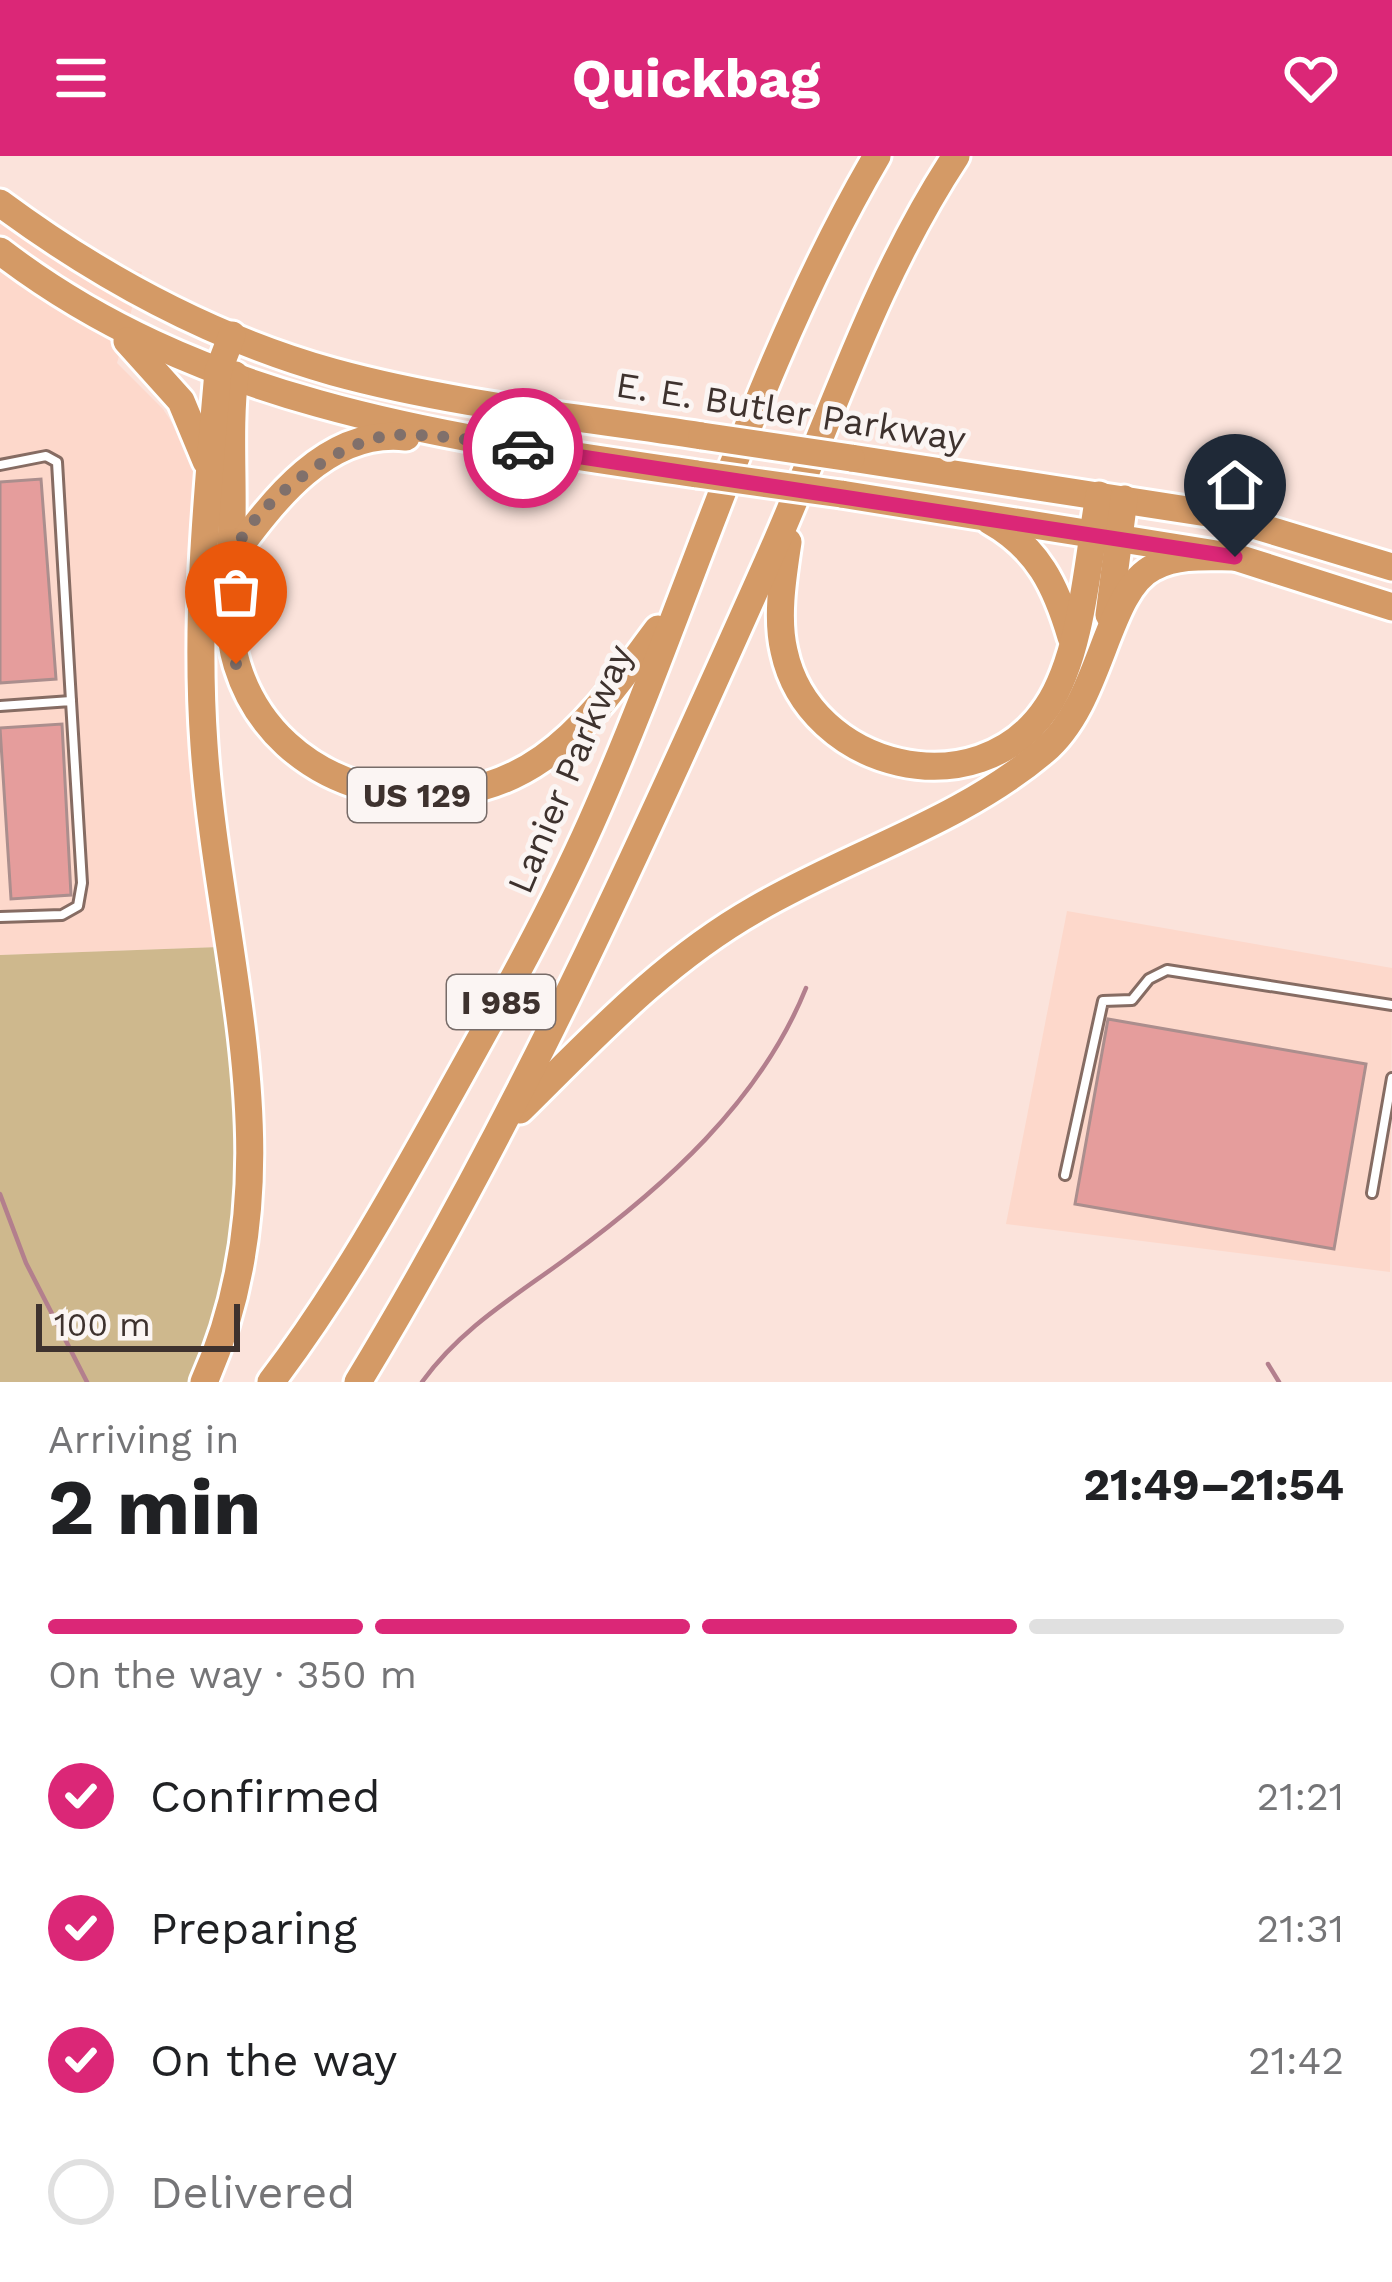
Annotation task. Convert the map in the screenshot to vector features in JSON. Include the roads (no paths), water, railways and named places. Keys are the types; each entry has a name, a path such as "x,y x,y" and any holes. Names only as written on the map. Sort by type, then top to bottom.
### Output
{"highway":[{"name":"Lanier Parkway","path":"271,1382 303,1340 413,1160 524,960 591,823 806,293 877,156"},
{"name":"I 985","path":"358,1382 505,1126 655,815 792,509 874,298 956,156"},
{"name":"E. E. Butler Parkway","path":"0,203 116,280 237,337 389,386 1112,497 1271,527 1392,567"},
{"name":"E. E. Butler Parkway","path":"0,250 60,292 226,376 363,418 501,445 1235,557 1392,607"},
{"path":"60,292 140,350 164,377 195,427 208,484"},
{"path":"204,1382 242,1246 252,1152 251,1084 204,750 199,667 208,484 237,337"},
{"path":"226,376 232,558"},
{"path":"232,558 280,494 328,454 393,435 501,445"},
{"path":"792,509 784,572 784,653 814,712 831,732 855,746 892,763 926,767 958,764 1003,748 1047,708 1105,535 1112,497"},
{"path":"976,514 1034,553 1059,597 1072,640"},
{"path":"1105,535 1106,649"},
{"path":"505,1126 611,1016 704,942 790,890 941,817 1043,752 1084,704 1123,596 1138,577 1181,558 1235,557"},
{"name":"US 129","path":"232,558 229,609 236,664 256,712 284,745 332,778 386,794 437,796 477,789 545,757 605,699 682,597"}],"lane":[{"path":"0,466 46,456 57,463 82,884 78,907 62,915 0,917"},
{"path":"0,706 71,701"},
{"path":"1065,1175 1103,1001 1132,1000 1149,979 1167,970 1392,1005"},
{"path":"1372,1193 1392,1078"}],"waterway":[{"path":"422,1382 471,1329 639,1202 706,1139 763,1068 806,988"},
{"path":"0,1194 26,1263 87,1382"},
{"path":"1268,1364 1279,1382"}]}
